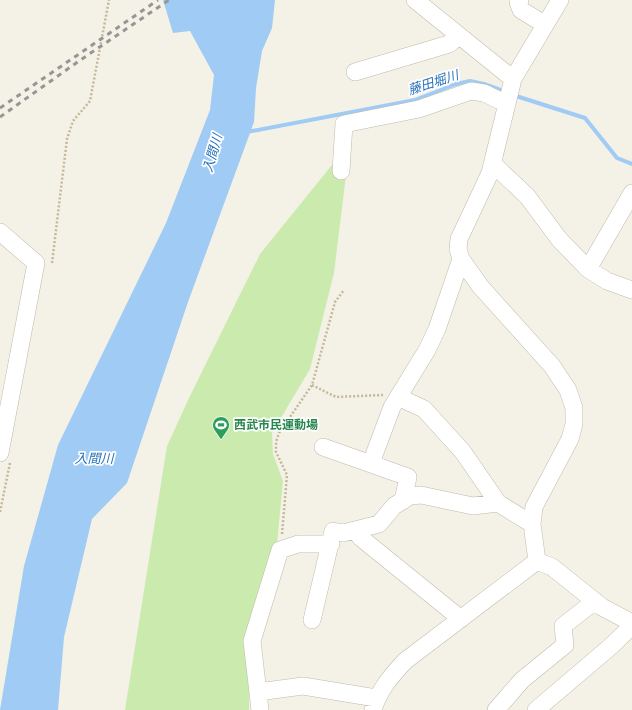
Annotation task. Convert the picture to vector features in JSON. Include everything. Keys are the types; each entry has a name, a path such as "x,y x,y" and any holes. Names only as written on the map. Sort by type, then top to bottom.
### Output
{"street":[{"path":"415,0 459,36 510,92"},
{"path":"520,0 518,2 521,10 544,24"},
{"path":"537,561 532,524 534,507 570,439 574,424 574,408 568,390 552,366 480,286 461,259 458,250 459,239 493,164 510,92 544,24 560,0"},
{"path":"355,72 450,44 459,36"},
{"path":"342,171 344,124 420,108 471,91 484,93 510,92"},
{"path":"493,164 528,196 559,239 588,269 607,281 632,290"},
{"path":"588,269 632,193"},
{"path":"0,232 36,263 0,453"},
{"path":"371,463 384,425 398,397 427,350 437,329 461,259"},
{"path":"398,397 424,410 463,452 498,503 532,524"},
{"path":"323,447 408,477 403,500"},
{"path":"312,620 333,532 343,533 379,524 394,506 410,496 421,495 473,506 498,503"},
{"path":"356,530 361,538 461,619"},
{"path":"260,710 252,641 280,550 298,544 331,544"},
{"path":"537,561 552,567 595,601 632,623"},
{"path":"258,692 303,686 375,704 388,680 406,661 537,561"},
{"path":"504,707 522,680 565,645 563,626 595,601"},
{"path":"536,710 610,648 632,626"}],"path":[{"path":"36,263 51,267 67,139 73,121 90,101 108,0"},
{"path":"280,550 287,475 276,452 276,442 279,433 312,385 336,302 344,290"},
{"path":"312,385 336,397 382,395 398,397"}],"green space":[{"name":"西武市民運動場","path":"332,165 347,167 334,273 310,369 272,433 273,454 283,481 277,544 249,679 249,710 125,710 167,446 260,254"}],"water":[{"name":"入間川","path":"163,0 275,0 272,28 262,51 256,88 254,122 188,302 127,483 92,519 64,637 58,710 0,710 24,566 58,445 166,223 210,110 214,75 190,31 173,33"}],"waterway":[{"name":"藤田堀川","path":"247,132 415,100 456,84 470,81 484,84 506,92"},
{"name":"藤田堀川","path":"513,95 585,118 617,158 632,164"}],"railway":[{"path":"0,108 158,0"},
{"path":"0,117 169,0"}],"place":[{"name":"西武市民運動場","path":"221,440"}]}
